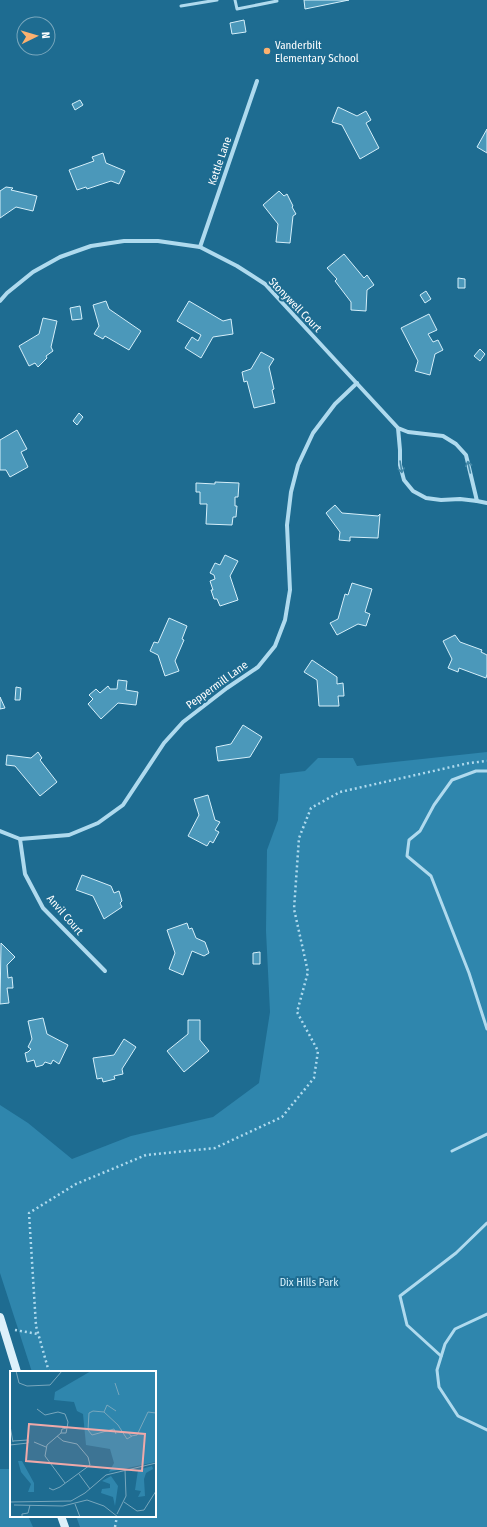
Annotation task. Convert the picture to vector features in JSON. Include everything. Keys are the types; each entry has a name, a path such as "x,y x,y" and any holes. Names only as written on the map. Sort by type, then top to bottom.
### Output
{"main road":[{"path":"0,1317 17,1371"},
{"path":"61,1517 65,1527"}],"street":[{"name":"Kettle Lane","path":"200,247 257,81"},
{"name":"Stonywell Court","path":"0,301 7,293 33,272 60,257 91,246 124,241 158,241 200,247 237,266 264,284 398,428"},
{"name":"Peppermill Lane","path":"0,831 20,839 68,835 98,823 123,805 164,743 183,722 227,688 258,667 275,646 285,620 290,590 288,525 291,492 298,465 313,433 335,404 357,383"},
{"path":"478,501 466,455 456,444 443,436 408,432 398,428 400,465 404,480 413,491 426,498 441,500 460,499 487,503"},
{"name":"Anvil Court","path":"20,839 25,874 43,908 105,971"}],"lane":[{"path":"181,6 218,0"},
{"path":"235,0 237,9 277,1 276,0"},
{"path":"487,771 476,771 452,780 434,805 420,831 409,840 407,856 431,876 469,973 487,1030"},
{"path":"452,1151 487,1134"},
{"path":"441,1356 407,1325 400,1296 456,1253 487,1223"},
{"path":"487,1314 455,1329 445,1344 437,1370 439,1387 458,1416 487,1430"}],"path":[{"path":"49,1371 36,1326 29,1213 76,1184 146,1155 215,1148 282,1117 314,1078 318,1051 297,1012 308,972 294,909 298,838 311,808 340,792 469,763 487,761"},
{"path":"4,1329 38,1334"},
{"path":"115,1527 117,1517"}],"green space":[{"name":"Dix Hills Park","path":"487,752 487,1527 80,1527 76,1517 156,1517 156,1371 32,1371 0,1273 0,1105 28,1123 72,1159 131,1136 213,1117 259,1083 270,1012 266,931 267,850 278,820 280,774 305,771 318,758 353,758 357,766"},
{"path":"0,1469 9,1469 10,1517 28,1517 33,1527 0,1527"}],"building":[{"path":"304,0 349,0 305,9"},
{"path":"244,20 246,32 232,34 230,23"},
{"path":"80,100 83,105 75,110 72,104"},
{"path":"338,107 357,116 366,111 371,120 366,123 379,148 360,159 342,125 332,122"},
{"path":"487,129 487,153 477,147"},
{"path":"103,153 106,163 125,171 119,184 111,181 87,189 86,187 77,190 69,170 94,161 92,157"},
{"path":"6,187 13,188 11,190 37,196 33,211 16,207 0,218 0,191"},
{"path":"279,191 284,196 287,194 296,214 293,216 290,243 276,242 278,224 263,205"},
{"path":"344,254 364,278 367,275 374,285 367,290 366,311 351,310 351,302 335,281 337,279 327,268"},
{"path":"458,278 465,279 465,288 458,288"},
{"path":"426,291 431,299 425,303 420,295"},
{"path":"106,301 109,309 141,331 129,350 105,336 103,339 94,334 99,326 93,305"},
{"path":"189,301 223,321 231,319 233,334 213,337 201,358 185,348 192,337 198,341 201,335 177,321"},
{"path":"80,306 82,319 72,320 70,308"},
{"path":"429,314 437,330 428,334 433,342 438,340 443,350 435,354 430,375 415,371 418,361 401,328"},
{"path":"43,318 57,321 51,347 53,351 46,356 47,358 38,367 35,363 29,366 19,346 39,334"},
{"path":"480,349 485,354 480,361 474,356"},
{"path":"261,352 274,359 269,367 274,389 272,390 275,403 254,408 247,381 244,382 242,372 251,369"},
{"path":"79,413 83,417 77,425 73,421"},
{"path":"17,430 27,449 21,452 28,467 10,477 6,470 0,470 0,440"},
{"path":"215,482 239,483 238,497 235,497 235,506 237,506 236,517 233,517 232,525 206,524 207,504 200,504 200,492 196,492 196,483 215,484"},
{"path":"335,505 342,513 378,516 380,514 378,538 350,537 350,541 339,540 340,532 326,513"},
{"path":"225,555 238,561 230,576 238,600 220,606 217,599 214,599 211,590 213,590 210,581 215,579 214,575 210,573 215,563 220,565"},
{"path":"352,583 372,589 365,612 370,614 366,626 358,624 337,635 330,623 338,619 345,594 348,595"},
{"path":"169,618 187,626 182,639 184,640 175,661 179,671 165,676 158,655 150,651 154,642 158,643"},
{"path":"455,635 460,642 482,650 481,652 487,655 486,678 459,668 458,672 448,668 452,659 443,641"},
{"path":"312,660 337,677 337,684 343,683 344,696 338,696 339,706 319,706 317,680 304,672"},
{"path":"118,680 127,681 126,690 138,692 136,705 118,703 101,719 88,704 93,699 89,695 96,689 100,693 108,686 110,689 117,689"},
{"path":"16,687 21,688 20,700 15,700"},
{"path":"0,697 5,708 0,709"},
{"path":"243,725 262,737 250,757 218,761 216,747 231,744"},
{"path":"38,752 42,758 40,760 57,782 40,796 15,766 6,765 7,755 31,758"},
{"path":"208,795 215,820 220,822 215,830 219,832 213,843 210,841 207,846 188,836 199,815 194,799"},
{"path":"82,875 111,886 114,893 119,891 122,901 120,903 122,907 104,919 93,896 76,890"},
{"path":"187,923 189,929 192,928 196,938 205,942 209,953 204,956 192,951 183,975 169,969 175,953 167,930"},
{"path":"1,943 15,957 7,965 8,978 12,977 13,988 7,988 9,1003 0,1004"},
{"path":"260,952 260,964 253,964 253,953"},
{"path":"43,1018 47,1034 68,1045 59,1064 53,1060 51,1064 45,1062 43,1065 36,1067 34,1060 27,1062 25,1053 31,1049 28,1047 32,1039 28,1021"},
{"path":"188,1020 200,1020 200,1040 209,1051 184,1072 167,1051 188,1034"},
{"path":"124,1039 136,1047 122,1069 123,1074 114,1076 115,1079 103,1082 102,1078 97,1079 93,1058 114,1055"}],"place":[{"name":"Vanderbilt Elementary School","path":"267,51"}]}
